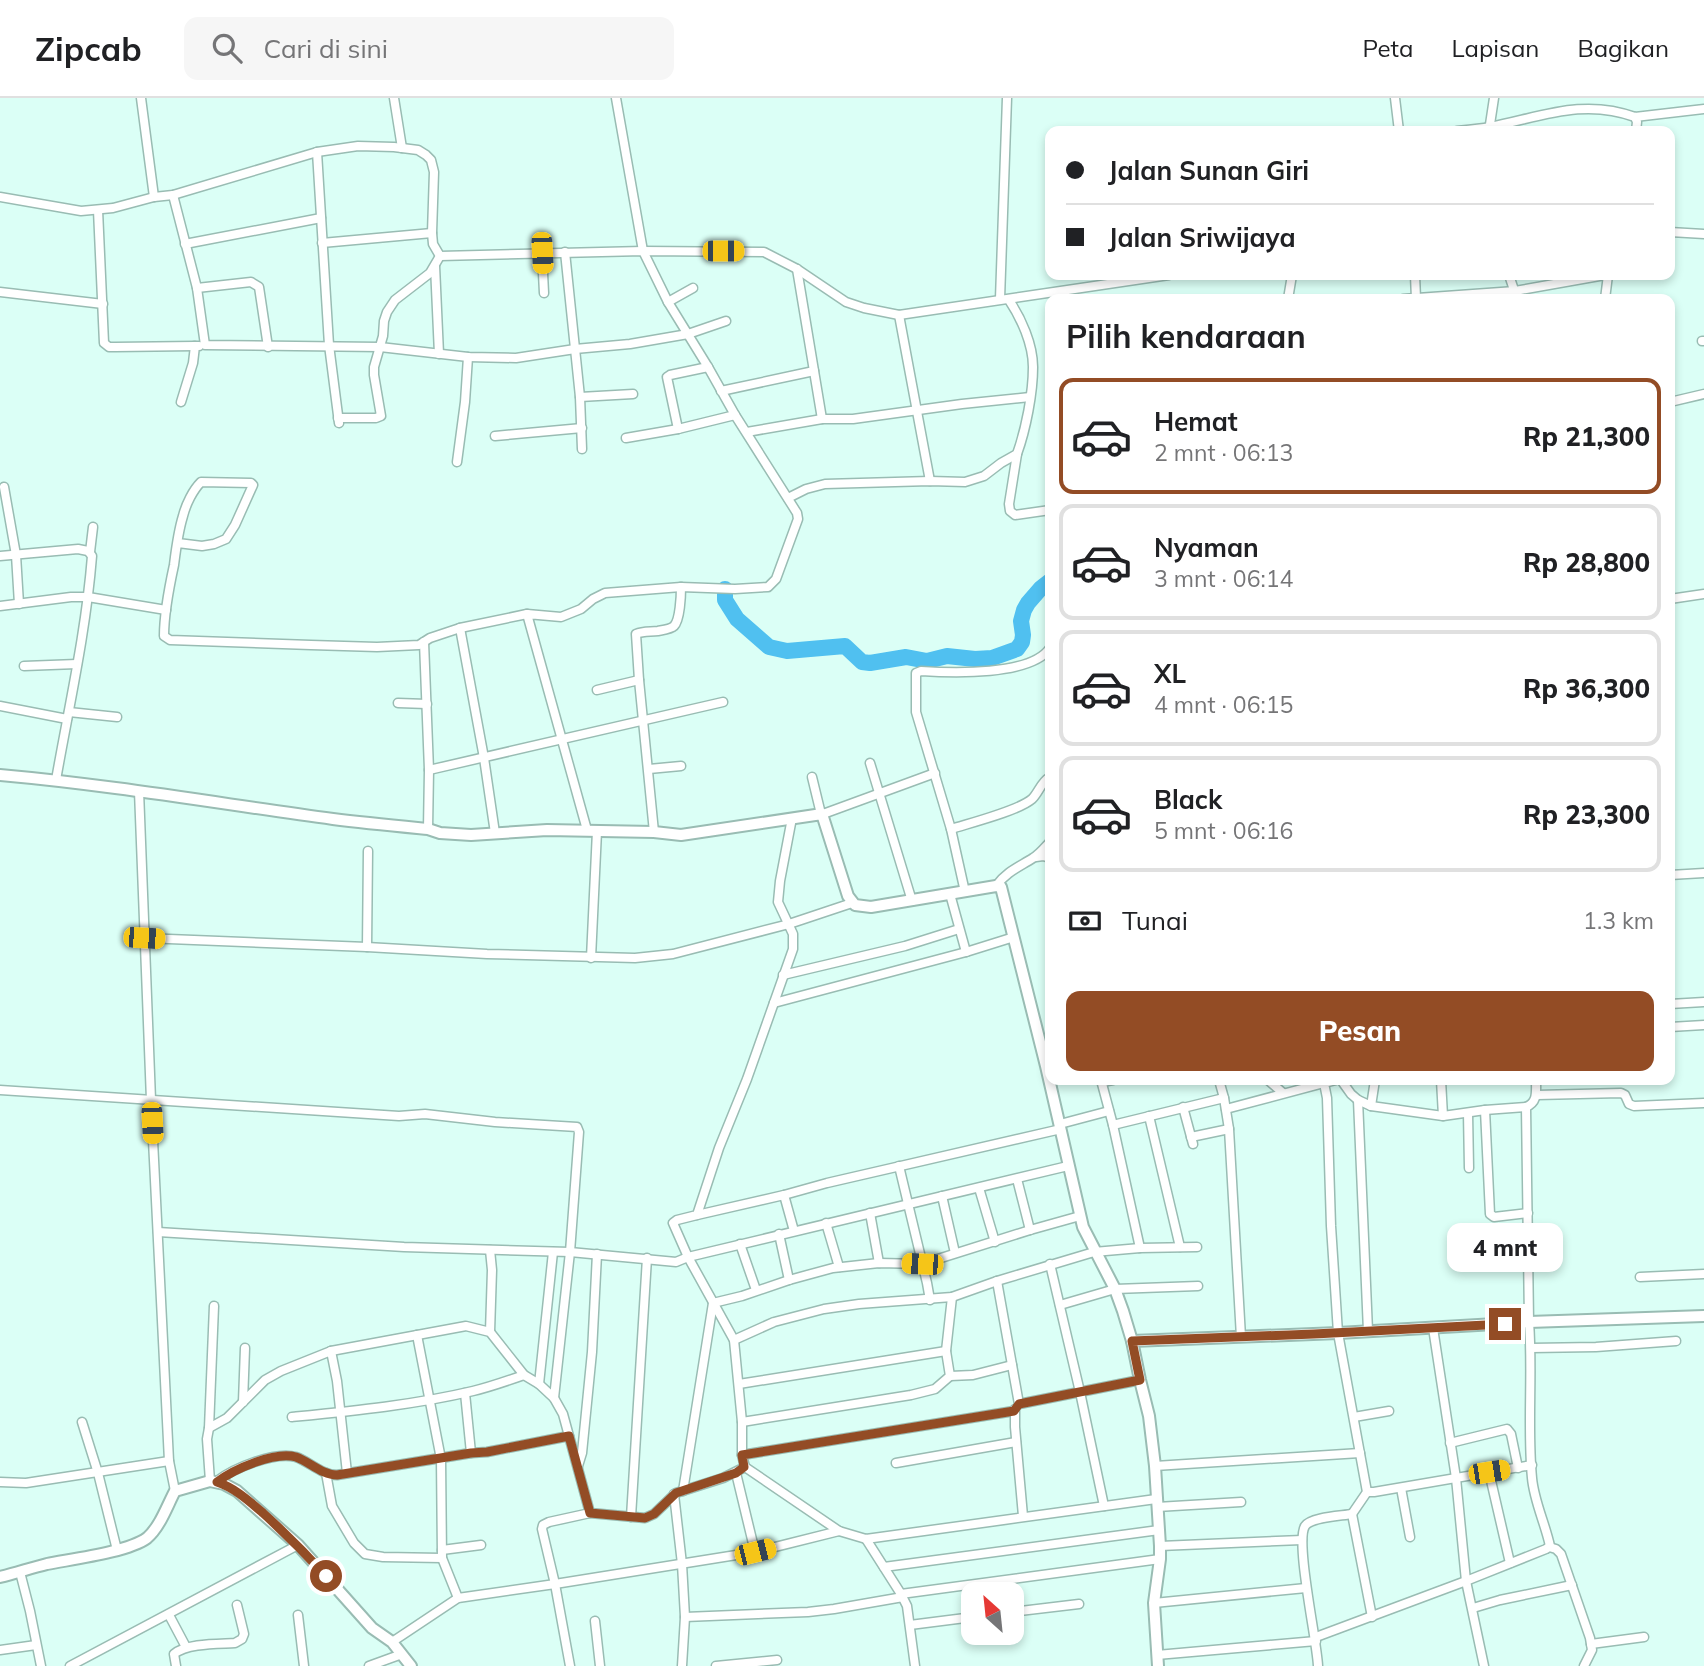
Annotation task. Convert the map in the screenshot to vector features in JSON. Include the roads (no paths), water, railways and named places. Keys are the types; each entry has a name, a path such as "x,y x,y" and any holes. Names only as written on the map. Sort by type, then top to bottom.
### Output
{"street":[{"path":"141,98 154,197"},
{"path":"394,98 402,148"},
{"path":"177,543 202,545 226,539 253,485 205,482 198,484 183,514 177,543 164,636 170,640 377,647 419,645 430,638 460,628 527,614 561,617 581,609 593,598 605,593 681,587 768,587 776,579 798,519 797,513 668,302 643,251 616,98"},
{"path":"1007,98 1004,299 1020,319 1033,368 1026,424 1017,454 1009,505 1010,511 1015,515 1045,511"},
{"path":"1395,98 1398,126"},
{"path":"1490,126 1494,98"},
{"path":"1500,126 1563,107 1600,102 1635,117 1704,108 1702,98"},
{"path":"1635,117 1637,126"},
{"path":"0,197 81,211 98,210 173,195 317,152 358,146 418,150 426,155 434,172 432,233 437,260 439,354"},
{"path":"317,152 329,345 338,420 381,416 374,375 384,321 391,305 430,273 437,260"},
{"path":"173,195 197,288 205,345"},
{"path":"98,210 103,340 109,347 329,345 380,347 468,357 516,358 688,334 726,321"},
{"path":"185,244 320,218"},
{"path":"1675,232 1704,234"},
{"path":"322,243 432,233"},
{"path":"565,252 580,397 582,449"},
{"path":"437,260 565,252 764,252 846,302 899,315 1135,280"},
{"path":"542,253 544,293"},
{"path":"797,270 822,419"},
{"path":"1521,294 1584,280"},
{"path":"197,288 251,282 257,285 268,347"},
{"path":"668,302 693,288"},
{"path":"0,292 103,304"},
{"path":"899,315 930,481"},
{"path":"181,402 193,363 195,346"},
{"path":"457,462 468,357"},
{"path":"678,429 667,377 708,367"},
{"path":"721,391 814,371"},
{"path":"580,397 633,394"},
{"path":"1675,401 1704,394"},
{"path":"747,432 822,419 853,419 1030,397"},
{"path":"626,438 735,415"},
{"path":"495,436 582,428"},
{"path":"788,498 825,484 965,482 984,476 1017,454"},
{"path":"4,487 16,555 19,604"},
{"path":"56,780 88,597 93,527"},
{"path":"0,556 78,549 90,552"},
{"path":"654,832 636,634 658,631 677,623 681,587"},
{"path":"1675,598 1704,594"},
{"path":"0,606 88,597 166,610"},
{"path":"527,614 592,831 592,958"},
{"path":"460,628 495,833"},
{"path":"424,642 429,770 428,829"},
{"path":"965,892 951,829 916,712 916,673 979,672 1007,668 1045,654"},
{"path":"24,666 77,664"},
{"path":"597,691 639,680"},
{"path":"429,770 723,702"},
{"path":"398,704 427,704"},
{"path":"0,706 68,716 117,718"},
{"path":"870,763 912,901"},
{"path":"649,769 681,766"},
{"path":"0,775 56,780 459,835 592,831 689,835 822,814 935,773"},
{"path":"812,778 852,903 871,907 996,886 1002,888 1045,1055"},
{"path":"951,829 1009,810 1030,800 1045,780"},
{"path":"0,1577 135,1544 149,1536 175,1491 169,1461 139,791"},
{"path":"697,1214 793,949 793,934 778,902 792,818"},
{"path":"996,886 1001,878 1036,857 1045,847"},
{"path":"367,947 368,851"},
{"path":"1036,857 1045,858"},
{"path":"1675,875 1704,873"},
{"path":"950,894 966,952"},
{"path":"144,938 635,958 673,954 789,925 852,903"},
{"path":"783,975 905,946 959,929"},
{"path":"774,1003 1014,937"},
{"path":"1675,1003 1704,1002"},
{"path":"1675,1027 1704,1025"},
{"path":"1052,1085 1083,1227 1115,1289 1123,1311 1149,1416 1160,1546 1154,1603 1158,1661 1316,1639 1549,1547 1561,1554 1591,1644 1592,1650 1584,1666"},
{"path":"1102,1085 1140,1248"},
{"path":"1220,1085 1229,1129 1241,1337"},
{"path":"1274,1085 1283,1093"},
{"path":"1226,1109 1316,1085"},
{"path":"1324,1085 1338,1333 1367,1492 1352,1514 1372,1617"},
{"path":"1345,1085 1358,1100 1371,1106 1443,1116 1526,1107 1533,1104 1537,1095 1536,1085"},
{"path":"1371,1106 1374,1085"},
{"path":"1441,1085 1443,1116"},
{"path":"0,1090 399,1116 425,1114 495,1122 576,1126 579,1132 554,1398"},
{"path":"1537,1095 1621,1093 1629,1104 1634,1106 1704,1103"},
{"path":"1113,1125 1224,1098"},
{"path":"1358,1100 1368,1331"},
{"path":"1184,1107 1192,1141 1229,1129"},
{"path":"1526,1107 1532,1478 1549,1547"},
{"path":"1485,1110 1490,1214 1494,1217 1528,1213"},
{"path":"1109,1111 1061,1127 697,1214 673,1223 688,1257 734,1340 744,1467 839,1531 866,1539 1104,1506 1241,1502"},
{"path":"1468,1113 1469,1168"},
{"path":"1149,1116 1180,1247"},
{"path":"899,1166 930,1300"},
{"path":"158,1232 393,1246 569,1252 676,1262 779,1234 1068,1166"},
{"path":"1017,1179 1030,1230"},
{"path":"979,1188 995,1242"},
{"path":"784,1195 794,1231"},
{"path":"942,1196 955,1253"},
{"path":"870,1213 879,1263"},
{"path":"713,1303 839,1267 879,1263 922,1264 1080,1216"},
{"path":"826,1223 839,1267"},
{"path":"779,1234 789,1280"},
{"path":"740,1244 757,1290"},
{"path":"734,1340 774,1322 824,1309 952,1297 1094,1252 1197,1247"},
{"path":"490,1250 490,1332"},
{"path":"539,1384 552,1252"},
{"path":"578,1466 582,1453 592,1352 597,1254"},
{"path":"631,1517 647,1258"},
{"path":"1050,1264 1104,1506"},
{"path":"1640,1277 1704,1274"},
{"path":"997,1281 1017,1408 1016,1442 1023,1516"},
{"path":"1060,1305 1115,1289 1198,1286"},
{"path":"950,1376 946,1350 952,1297"},
{"path":"684,1490 713,1303"},
{"path":"214,1306 207,1439 214,1481"},
{"path":"1132,1341 1704,1316"},
{"path":"209,1428 227,1418 265,1380 331,1351 466,1326 490,1332 524,1375 554,1398 563,1413 590,1513"},
{"path":"1433,1328 1456,1478 1466,1581 1484,1666"},
{"path":"417,1335 441,1459 442,1554 457,1598"},
{"path":"1531,1348 1596,1347 1676,1341"},
{"path":"243,1402 245,1348"},
{"path":"739,1384 946,1350"},
{"path":"331,1351 347,1473"},
{"path":"742,1422 932,1391 950,1376 973,1375 1012,1365"},
{"path":"292,1418 465,1393 524,1375"},
{"path":"742,1455 1017,1408 1140,1380"},
{"path":"465,1393 471,1453"},
{"path":"1354,1417 1389,1411"},
{"path":"82,1422 117,1550"},
{"path":"1450,1443 1507,1429 1511,1434 1518,1468"},
{"path":"175,1491 214,1481 243,1466 284,1455 295,1457 331,1475 487,1452 569,1436"},
{"path":"896,1462 1016,1442"},
{"path":"1155,1466 1360,1453"},
{"path":"0,1482 26,1483 169,1461"},
{"path":"1367,1492 1532,1465"},
{"path":"570,1666 555,1584 542,1533 543,1525 590,1513 640,1519 650,1516 674,1494 736,1473 744,1467"},
{"path":"1489,1472 1510,1563"},
{"path":"326,1473 332,1506 354,1543 365,1554 383,1557 442,1554 481,1545"},
{"path":"736,1473 755,1552"},
{"path":"214,1481 237,1492 298,1545 372,1628 392,1642 411,1666"},
{"path":"1401,1488 1410,1538"},
{"path":"674,1494 685,1617 682,1666"},
{"path":"1321,1665 1306,1588 1302,1540 1304,1529 1311,1521 1352,1514"},
{"path":"884,1567 1159,1530"},
{"path":"392,1642 457,1598 755,1552 839,1531"},
{"path":"866,1539 902,1595 910,1625 915,1666"},
{"path":"1160,1546 1302,1540"},
{"path":"70,1666 298,1545"},
{"path":"685,1617 834,1609 902,1595 1160,1559"},
{"path":"20,1572 41,1666"},
{"path":"1473,1608 1572,1585"},
{"path":"1154,1603 1306,1588"},
{"path":"1024,1611 1079,1604"},
{"path":"176,1666 174,1654 186,1647 235,1643 242,1639 244,1634 237,1605"},
{"path":"169,1615 186,1647"},
{"path":"298,1615 304,1666"},
{"path":"910,1625 961,1619"},
{"path":"595,1621 600,1666"},
{"path":"1591,1644 1644,1637"},
{"path":"0,1650 36,1644"},
{"path":"369,1666 402,1654"},
{"path":"716,1666 778,1660"}],"waterway":[{"path":"725,589 725,600 737,619 769,647 787,651 845,646 862,662 870,663 906,657 927,661 947,656 992,658 1017,649 1022,642 1021,621 1024,610 1045,585"}]}
